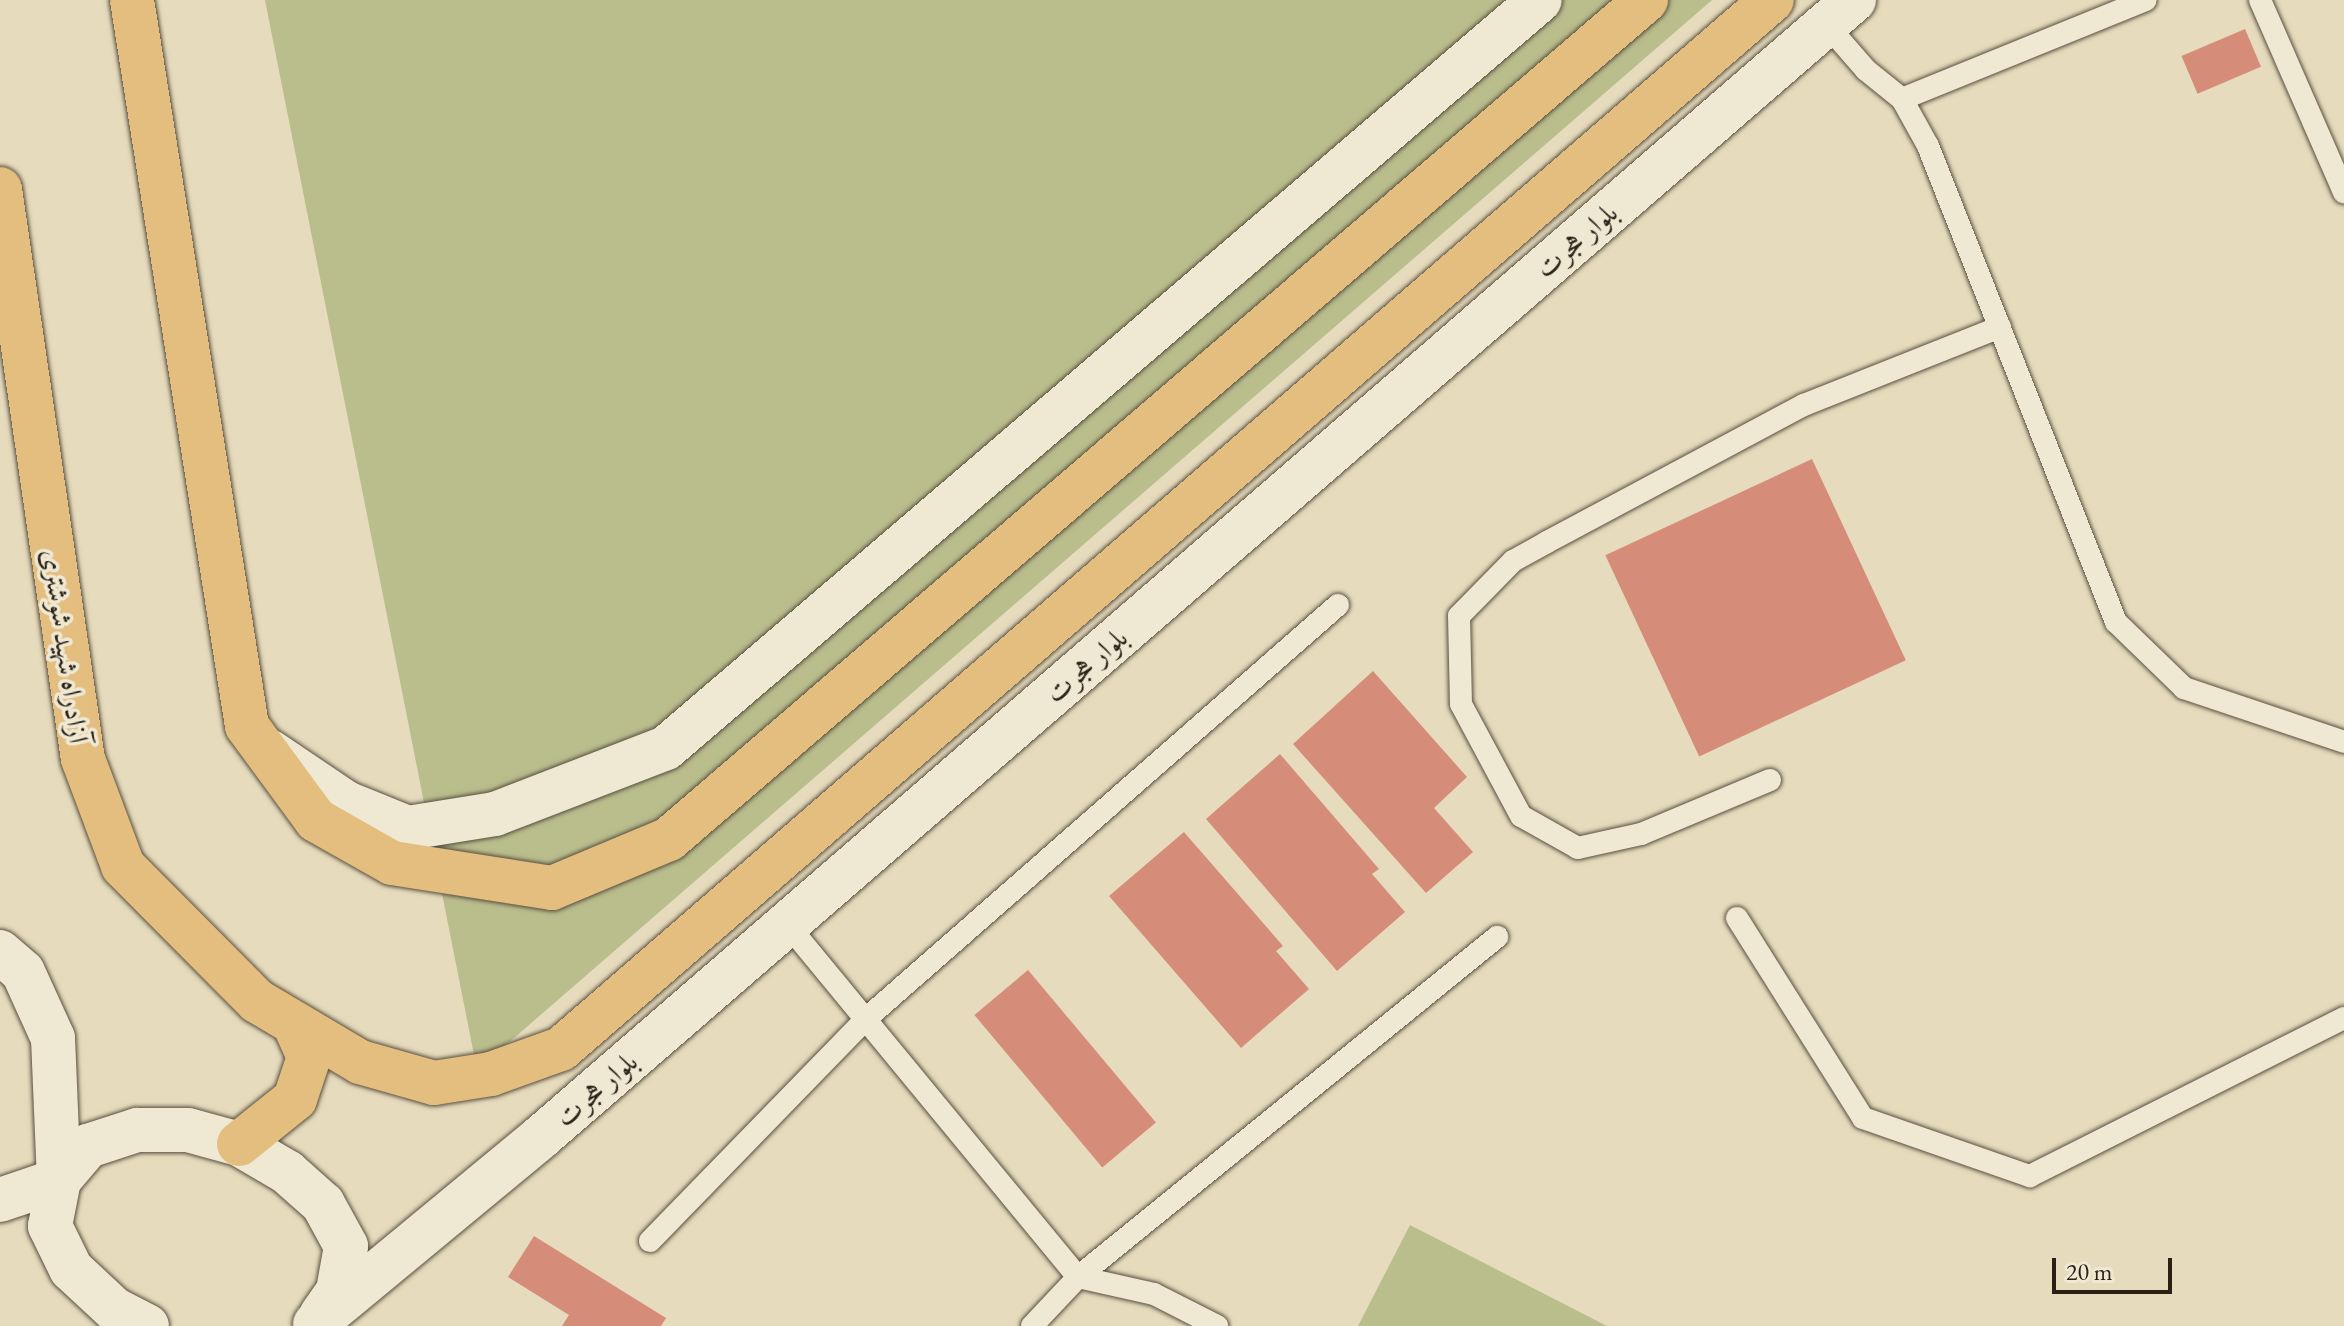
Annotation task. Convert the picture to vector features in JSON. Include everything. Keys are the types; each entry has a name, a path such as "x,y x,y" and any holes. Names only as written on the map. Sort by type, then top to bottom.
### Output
{"highway":[{"path":"132,0 247,726 316,820 392,863 552,888 669,839 1646,0"},
{"name":"آزادراه شهید شوشتری","path":"0,189 83,759 123,866 257,1001 360,1062 434,1083 491,1074 561,1049 1772,0"},
{"path":"239,1144 295,1099 309,1057 294,1023"}],"main road":[{"path":"247,726 274,757 334,795 408,828 495,814 666,748 1540,0"},
{"name":"بلوار هجرت","path":"313,1325 787,924 1840,12"},
{"path":"0,952 23,972 53,1038 59,1180 50,1226 71,1269 115,1310 147,1326"},
{"path":"0,1200 59,1180 88,1146 137,1130 188,1130 239,1144 287,1172 323,1204 346,1246 338,1291 313,1325"}],"lane":[{"path":"1902,99 2146,0"},
{"path":"2260,0 2344,192"},
{"path":"1840,12 1866,70 1902,99 1928,146 2116,622 2184,688 2344,742"},
{"path":"1770,780 1641,834 1578,848 1521,816 1461,704 1459,616 1513,561 1547,542 1804,405 2000,327"},
{"path":"650,1241 868,1017 1338,605"},
{"path":"1737,918 1863,1118 2030,1176 2344,1018"},
{"path":"787,924 868,1017 1078,1277 1154,1294 1217,1326"},
{"path":"1032,1326 1078,1277 1497,937"}],"green space":[{"path":"265,0 1712,0 477,1070"},
{"path":"1410,1225 1607,1326 1358,1326"}],"building":[{"path":"2245,29 2261,67 2198,94 2181,56"},
{"path":"1812,459 1906,660 1699,757 1605,555"},
{"path":"1373,671 1467,777 1434,808 1473,852 1426,893 1293,744"},
{"path":"1280,754 1379,869 1372,874 1405,912 1337,971 1206,819"},
{"path":"1184,832 1283,946 1276,951 1309,989 1241,1048 1109,896"},
{"path":"1028,970 1156,1122 1102,1167 974,1015"},
{"path":"534,1236 666,1318 661,1326 562,1326 569,1315 508,1277"}]}
